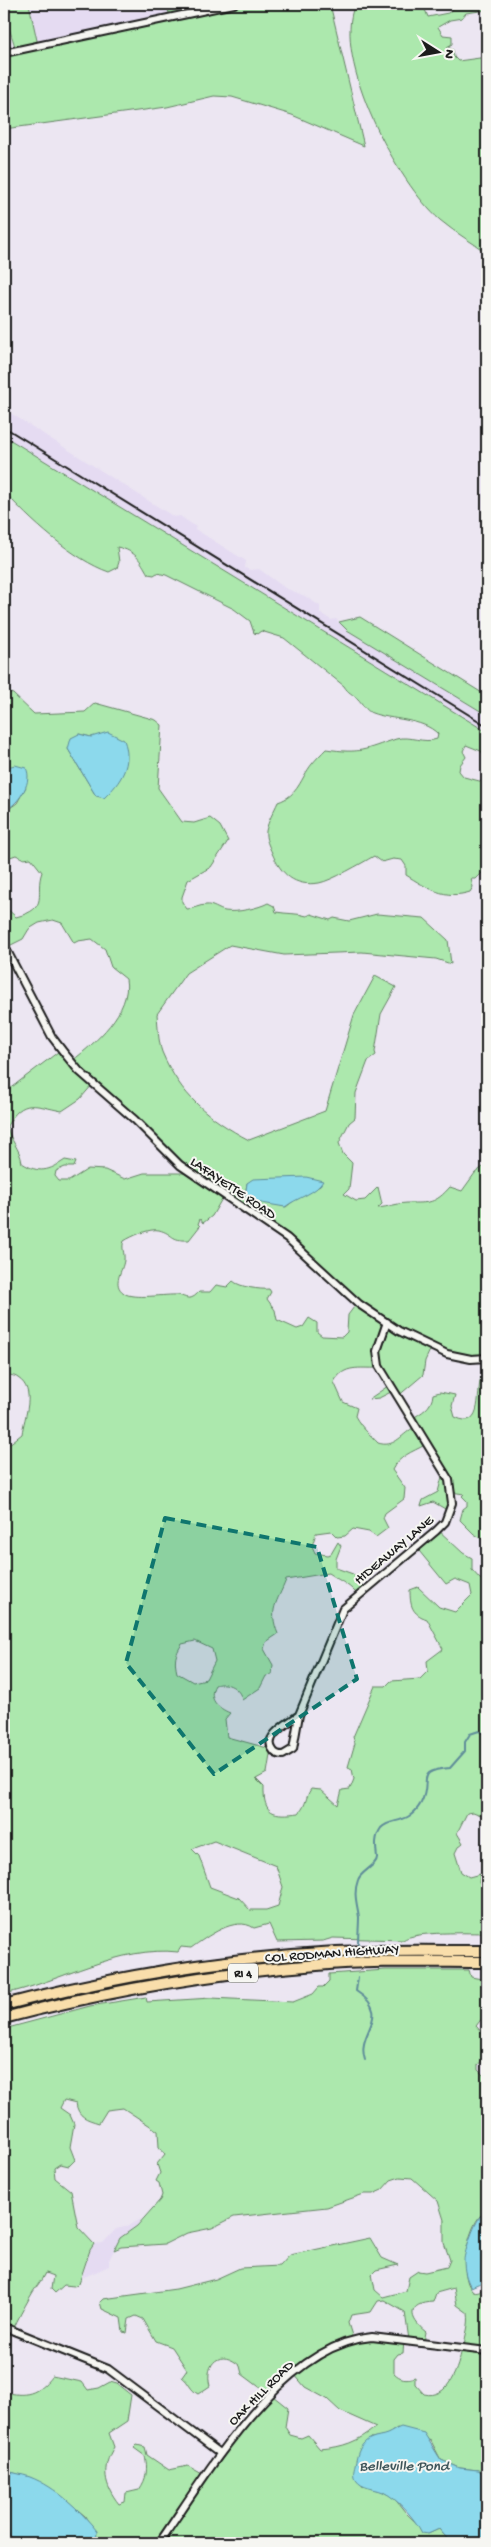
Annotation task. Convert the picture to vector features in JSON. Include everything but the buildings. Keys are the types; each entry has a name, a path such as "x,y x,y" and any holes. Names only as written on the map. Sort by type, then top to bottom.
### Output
{"highway":[{"name":"COL RODMAN HIGHWAY","path":"4,2005 89,1985 207,1965 335,1952 487,1951"},
{"name":"COL RODMAN HIGHWAY","path":"4,2018 83,1998 257,1971 365,1963 487,1962"}],"street":[{"path":"4,53 234,4"},
{"name":"LAFAYETTE ROAD","path":"4,945 52,1037 77,1069 135,1120 180,1165 287,1238 359,1304 387,1322 432,1349 470,1359 487,1358"},
{"name":"HIDEAWAY LANE","path":"299,1715 278,1731 271,1739 271,1747 276,1754 283,1755 293,1749 299,1715 343,1609 436,1531 445,1522 452,1503 452,1491 446,1474 379,1366 377,1351 387,1322"},
{"path":"4,2327 108,2369 220,2453"},
{"name":"OAK HILL ROAD","path":"159,2543 220,2453 239,2430 291,2376 322,2353 342,2343 363,2338 382,2337 487,2351"}],"highlighted area":[{"path":"165,1518 317,1547 357,1679 214,1774 126,1663"}],"shaded area":[{"path":"29,4 167,4 170,19 38,45"},
{"path":"4,409 174,517 180,516 196,527 195,529 246,561 245,568 250,570 259,569 285,588 305,596 320,606 320,613 331,620 336,619 347,630 487,715 487,732 4,436"},
{"path":"141,2219 137,2226 120,2238 109,2260 109,2266 82,2278 90,2250 94,2244 103,2243 116,2229 129,2226"}],"green space":[{"path":"9,4 29,4 38,45 170,18 167,4 181,4 183,15 234,4 330,4 364,146 292,115 232,97 214,96 167,107 4,129 4,53 16,51 7,21"},
{"path":"355,4 428,4 424,7 428,17 448,13 459,4 487,4 487,10 466,13 462,18 450,20 438,27 443,35 452,36 452,44 447,47 453,50 454,57 458,61 487,57 487,253 445,224 423,203 388,150 360,87 352,56 350,28"},
{"path":"4,436 487,732 487,760 481,751 466,745 463,751 466,757 460,765 459,771 464,777 487,783 487,868 476,879 471,879 473,887 470,892 452,895 444,894 406,875 406,866 402,860 393,859 382,862 374,856 339,875 319,883 302,883 284,873 267,842 266,831 268,824 278,802 295,791 312,764 326,749 355,751 401,738 427,741 437,739 438,734 432,729 415,722 370,712 344,686 284,638 261,631 257,634 254,633 250,621 234,609 166,575 148,574 140,560 129,551 117,547 119,562 117,568 109,572 81,558 52,538 4,491"},
{"path":"360,617 487,696 487,715 347,630 339,622"},
{"path":"4,691 13,694 34,714 85,712 95,703 156,720 162,725 158,788 182,822 194,823 210,818 220,826 228,841 211,867 188,880 182,897 182,902 187,909 208,905 225,911 235,911 268,903 274,906 276,912 307,916 311,914 330,920 334,918 349,921 377,914 424,918 448,940 451,964 436,959 362,952 284,955 230,945 186,973 157,1014 162,1052 178,1081 197,1104 209,1114 249,1140 325,1111 354,1015 375,976 396,987 381,1014 376,1055 368,1061 356,1093 355,1118 349,1123 339,1143 343,1154 352,1163 349,1189 344,1194 356,1201 365,1200 378,1187 382,1204 378,1208 436,1200 450,1187 462,1191 475,1173 487,1164 487,1358 477,1359 431,1348 425,1361 423,1375 397,1397 391,1392 379,1398 369,1399 388,1386 378,1368 348,1370 338,1376 334,1382 343,1402 357,1408 355,1416 366,1431 378,1443 388,1444 393,1443 413,1428 410,1420 431,1403 433,1394 440,1392 455,1395 452,1406 455,1417 464,1420 471,1419 475,1414 477,1406 482,1375 487,1391 486,1541 474,1534 460,1520 463,1509 467,1506 467,1501 462,1496 464,1494 451,1492 447,1510 433,1502 421,1506 423,1500 438,1492 443,1473 425,1445 411,1452 398,1461 392,1470 405,1488 404,1499 385,1513 383,1518 388,1528 376,1537 369,1532 353,1529 345,1536 337,1537 331,1531 316,1533 312,1546 315,1553 331,1554 338,1542 341,1546 336,1559 336,1568 353,1574 363,1586 356,1593 346,1584 328,1573 286,1580 274,1612 278,1634 266,1642 264,1649 273,1665 272,1675 266,1676 260,1688 242,1700 236,1689 224,1684 215,1685 212,1695 218,1706 230,1713 225,1719 227,1737 271,1749 267,1773 256,1779 264,1787 266,1803 272,1812 283,1814 299,1813 311,1789 321,1790 338,1805 342,1790 350,1789 354,1779 352,1769 348,1767 355,1743 353,1737 375,1686 386,1686 391,1681 420,1679 428,1671 427,1661 443,1649 427,1619 418,1615 413,1609 410,1590 418,1587 439,1607 455,1612 472,1595 470,1585 455,1579 446,1584 415,1546 437,1529 463,1553 472,1558 472,1570 480,1579 487,1581 487,1803 484,1805 481,1815 473,1812 467,1813 457,1833 463,1843 455,1853 461,1872 469,1877 480,1874 479,1883 487,1889 487,1933 418,1935 403,1940 333,1938 323,1941 277,1942 269,1924 254,1928 238,1924 221,1929 191,1948 181,1947 178,1952 156,1951 112,1959 4,1994 4,1445 8,1445 22,1434 28,1397 24,1383 4,1371 4,1093 62,1049 72,1061 101,1036 118,1014 123,1003 126,979 111,967 105,949 92,939 74,943 62,923 53,920 39,923 29,929 23,939 7,947 9,959 4,961 4,906 16,917 34,909 39,899 42,872 31,858 24,859 16,855 4,859 4,806 10,808 17,803 26,787 7,767 4,775","holes":["79,734 91,737 96,796 68,749","93,1084 187,1173 144,1173 125,1179 105,1170 88,1169 69,1181 59,1181 55,1176 56,1171 65,1167 74,1167 76,1162 65,1160 54,1167 44,1170 34,1169 22,1163 7,1126 13,1117 24,1107 30,1106 62,1111 80,1099","247,1183 320,1186 296,1199 286,1207 245,1197","223,1197 313,1258 357,1303 348,1315 347,1332 342,1337 322,1336 317,1332 317,1323 309,1318 303,1327 297,1329 277,1320 275,1310 267,1299 271,1292 269,1289 250,1288 233,1281 227,1287 216,1285 210,1292 199,1292 194,1297 189,1298 178,1295 134,1296 128,1295 120,1289 118,1282 124,1260 124,1241 151,1230 159,1230 175,1238 189,1240 200,1226 198,1224 200,1219 203,1223 212,1216","195,1641 212,1649 215,1661 206,1679 193,1682 177,1673 177,1655 182,1644","214,1841 276,1866 283,1887 278,1906 266,1910 250,1910 239,1898 210,1887 199,1856 192,1849"]},
{"path":"385,1970 469,1970 471,1977 487,1980 487,2012 476,2026 487,2038 487,2055 478,2065 478,2070 487,2079 487,2220 481,2215 476,2221 469,2240 465,2263 468,2283 472,2290 487,2289 487,2475 478,2470 460,2468 441,2460 431,2441 397,2428 387,2435 371,2438 362,2486 382,2491 394,2498 406,2513 428,2534 439,2529 451,2543 96,2543 97,2538 85,2516 59,2494 31,2478 4,2470 4,2392 31,2393 41,2387 52,2376 82,2382 88,2390 99,2388 110,2382 117,2384 131,2395 127,2421 109,2433 114,2447 107,2462 106,2476 110,2490 119,2504 125,2502 126,2493 139,2490 144,2482 147,2470 145,2456 134,2448 137,2445 145,2447 147,2455 169,2470 188,2466 204,2475 266,2401 262,2389 242,2374 240,2366 226,2358 221,2358 212,2365 209,2371 210,2386 198,2394 182,2377 187,2370 172,2347 156,2341 143,2319 136,2316 129,2319 127,2333 123,2332 121,2318 102,2309 100,2302 103,2299 176,2289 216,2279 240,2268 280,2266 290,2255 370,2238 382,2258 398,2265 376,2270 372,2274 375,2290 383,2297 406,2291 409,2277 418,2271 425,2272 447,2267 450,2260 444,2243 444,2220 438,2201 412,2178 400,2177 391,2180 382,2190 373,2194 364,2194 327,2207 234,2217 212,2228 187,2233 165,2244 121,2247 114,2250 120,2238 137,2226 160,2200 162,2195 159,2183 156,2181 160,2173 157,2164 165,2154 159,2147 158,2131 123,2108 107,2110 99,2123 94,2122 81,2114 76,2103 64,2100 60,2108 70,2115 74,2124 70,2147 75,2160 69,2166 60,2164 54,2168 55,2178 71,2191 78,2227 94,2244 90,2250 79,2283 74,2286 64,2285 55,2293 51,2289 53,2276 45,2273 13,2330 4,2326 4,2029 90,2006 146,1997 147,2002 211,1998 293,2002 313,1994 319,1987 323,1987 329,1981 329,1974","holes":["454,2288 457,2305 468,2313 468,2326 464,2347 455,2373 446,2387 440,2392 433,2395 424,2394 415,2384 415,2377 403,2378 394,2373 394,2359 398,2354 403,2353 404,2341 353,2339 348,2323 351,2315 371,2312 378,2301 384,2300 405,2312 409,2340 424,2342 426,2332 413,2317 415,2308 418,2305 433,2302 436,2293","294,2374 305,2387 327,2399 340,2411 376,2427 350,2443 320,2449 308,2435 301,2438 290,2435 285,2427 288,2408 273,2396"]}],"water":[{"path":"108,732 124,740 127,757 124,772 116,786 104,798 96,796 68,749 71,738 79,734 91,737"},
{"path":"15,765 26,768 28,779 21,796 9,808 4,806 4,775 7,767"},
{"path":"306,1177 323,1181 316,1189 285,1207 250,1201 245,1197 247,1183 253,1179"},
{"path":"482,2215 487,2220 487,2280 471,2287 465,2271 464,2260 468,2243"},
{"name":"Belleville Pond","path":"401,2427 424,2433 441,2460 460,2468 478,2470 487,2475 487,2543 451,2543 439,2529 428,2534 422,2533 411,2516 394,2499 383,2492 361,2485 354,2477 357,2457 365,2442"},
{"path":"4,2470 40,2481 58,2493 75,2507 97,2531 96,2543 11,2543 12,2537 4,2531"}],"waterway":[{"path":"358,1944 359,1917 356,1890 359,1877 377,1860 376,1839 381,1828 411,1815 416,1810 424,1795 428,1774 439,1769 450,1768 465,1751 465,1742 470,1734 479,1731 487,1736"},
{"path":"358,1977 356,1991 367,2000 372,2008 373,2016 363,2050 365,2060"}],"railway":[{"path":"4,427 487,726"}]}
